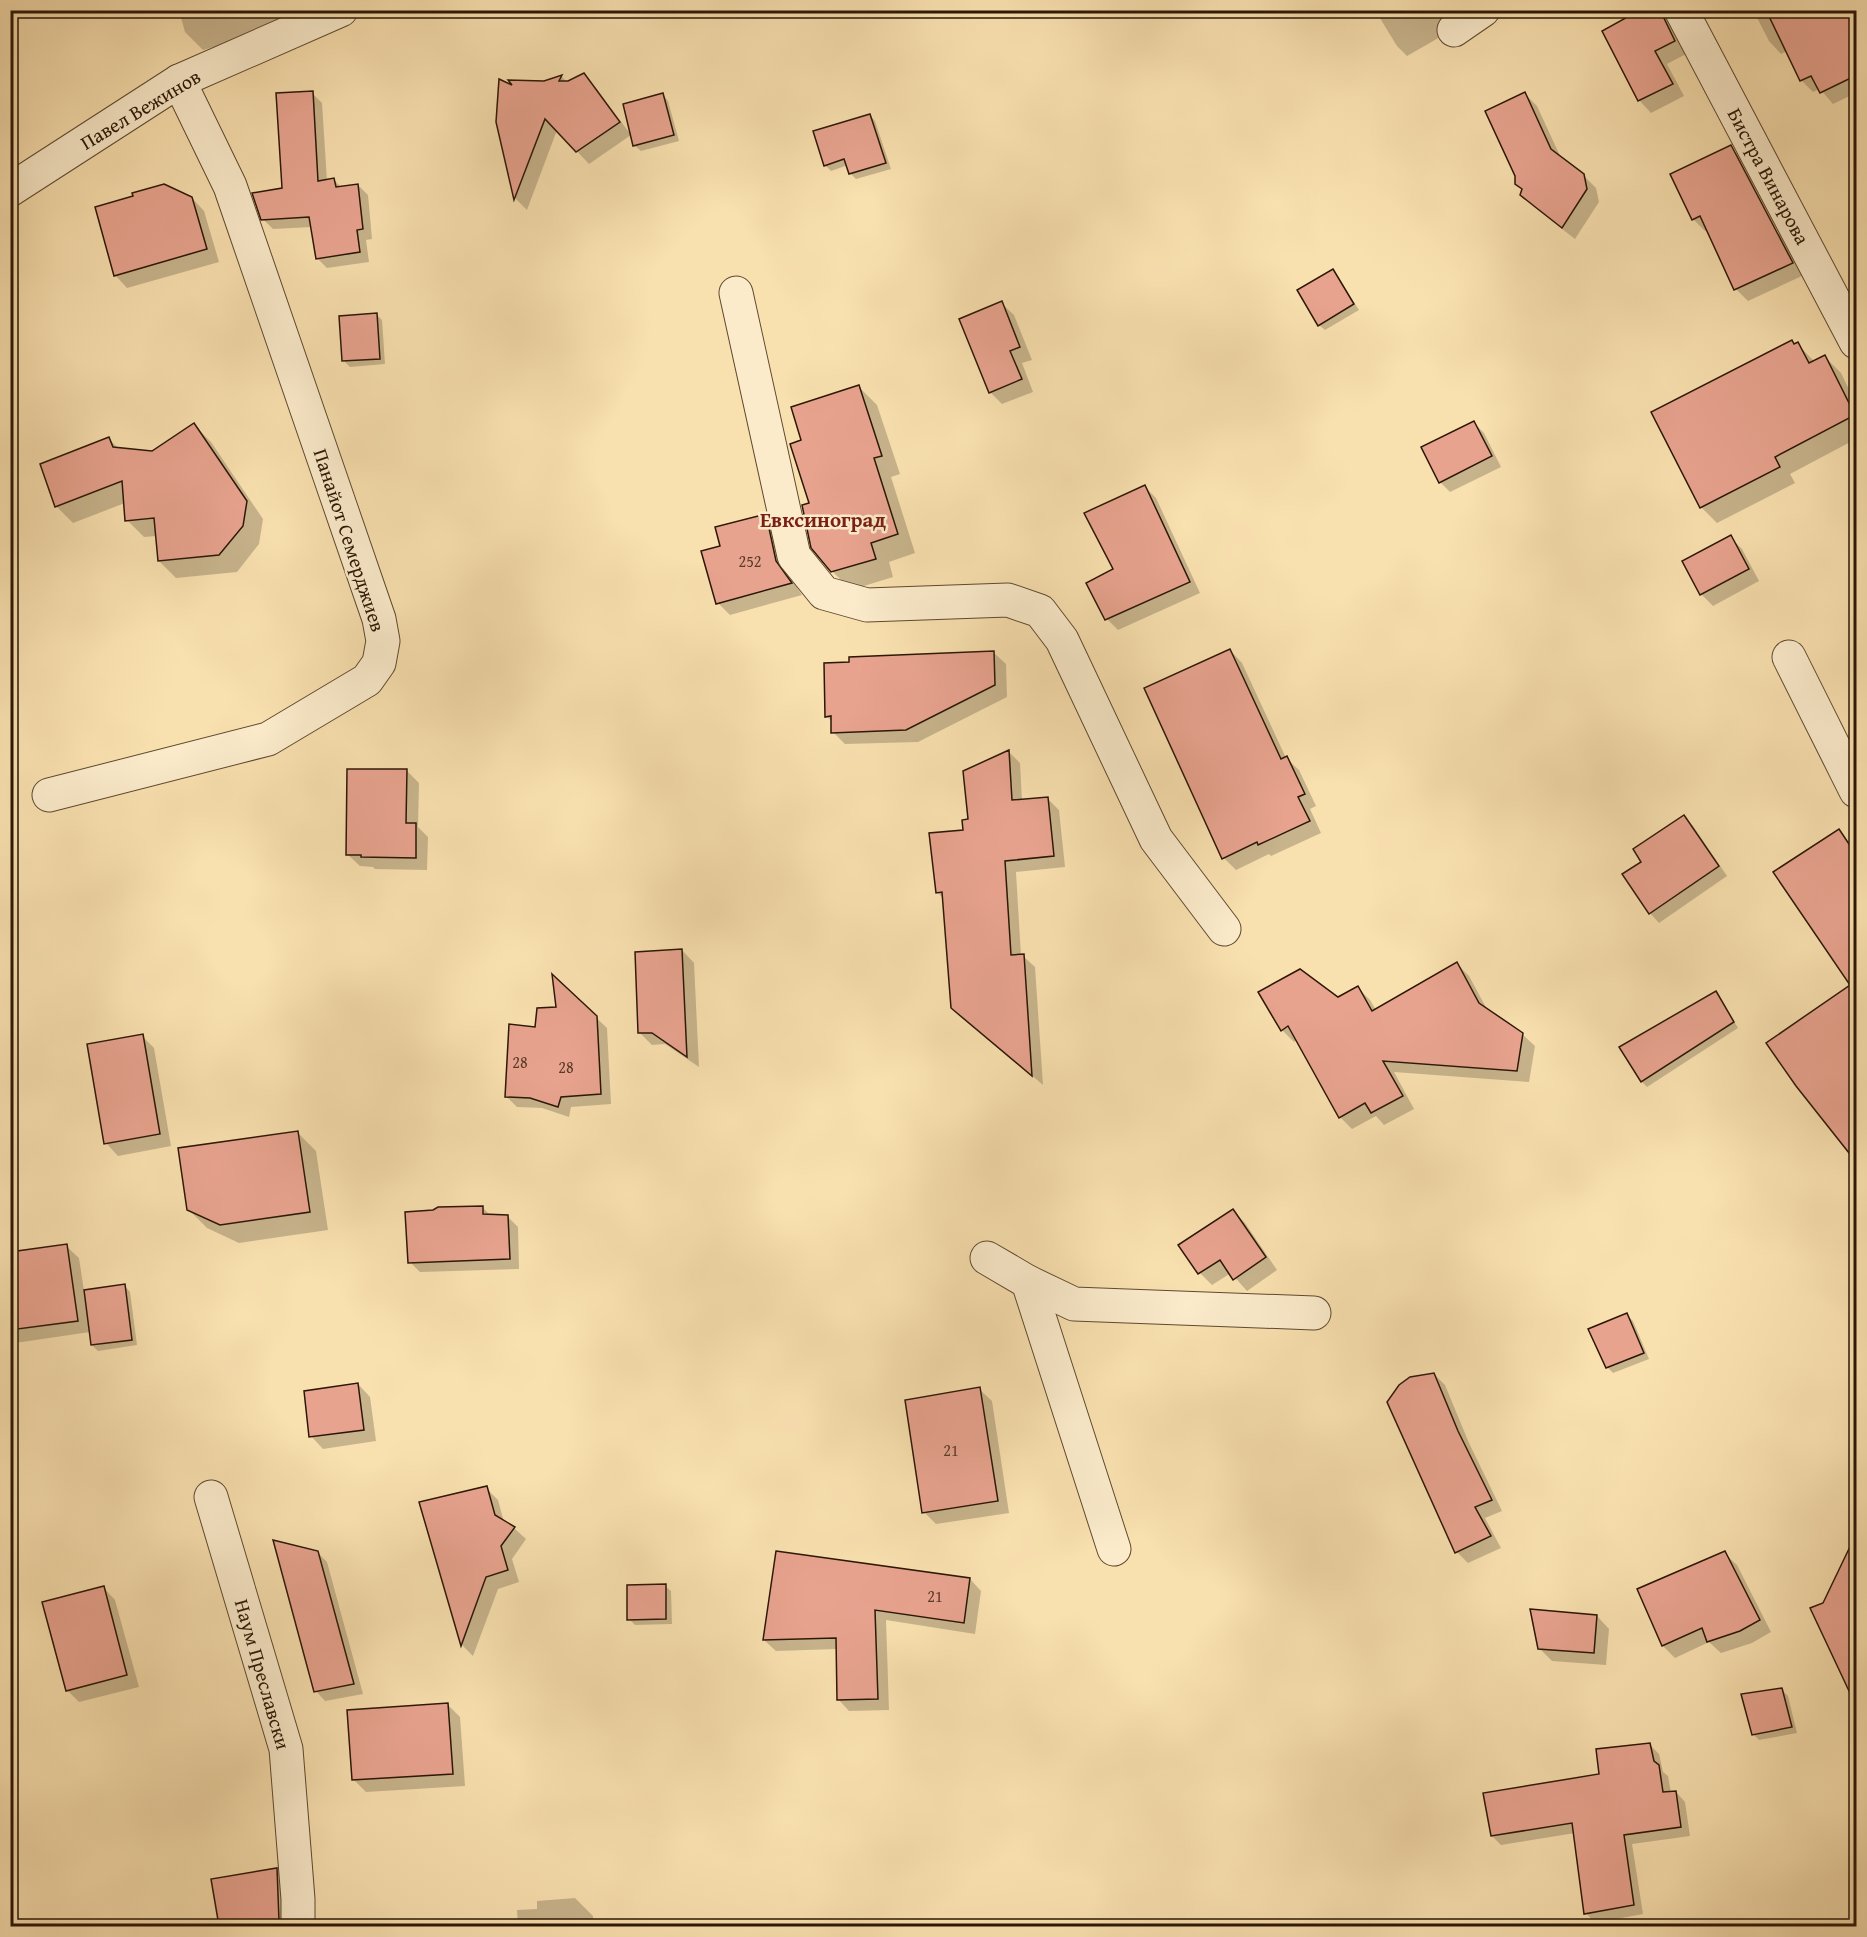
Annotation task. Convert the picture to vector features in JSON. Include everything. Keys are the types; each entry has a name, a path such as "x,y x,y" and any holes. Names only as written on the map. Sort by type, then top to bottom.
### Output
{"street":[{"name":"Павел Вежинов","path":"10,190 179,81 341,10"},
{"path":"1454,30 1483,10"},
{"name":"Бистра Винарова","path":"1681,10 1857,342"},
{"name":"Панайот Семерджиев","path":"49,795 268,739 367,680 379,663 383,640 379,619 230,186 179,81"},
{"path":"736,293 794,555 824,593 867,605 1008,600 1040,611 1062,640 1156,838 1224,929"},
{"path":"1789,657 1857,791"},
{"path":"987,1258 1028,1282 1074,1304 1314,1313"},
{"path":"1028,1282 1114,1549"},
{"name":"Наум Преславски","path":"211,1497 286,1749 298,1899 298,1926"}],"building":[{"path":"1640,10 1660,10 1675,41 1655,51 1673,84 1638,101 1602,31"},
{"path":"1766,10 1857,10 1857,75 1820,93 1811,76 1800,81"},
{"path":"584,73 620,122 576,152 545,119 514,200 496,122 499,79 512,85 508,80 544,81 562,75 559,81 568,81"},
{"path":"313,91 318,181 334,178 336,187 358,184 363,229 357,230 360,252 316,259 309,217 261,220 252,193 282,188 276,93"},
{"path":"1525,92 1551,149 1584,174 1587,189 1562,228 1520,195 1522,189 1515,184 1515,176 1485,111"},
{"path":"663,93 674,135 633,146 623,104"},
{"path":"870,114 886,163 849,174 844,159 824,166 813,131"},
{"path":"1731,145 1793,263 1734,290 1700,216 1692,220 1670,174"},
{"path":"164,184 192,197 207,249 114,276 95,207"},
{"path":"1333,269 1354,304 1318,326 1297,290"},
{"path":"1002,301 1020,347 1010,351 1022,379 989,393 959,319"},
{"path":"377,313 380,359 342,361 339,316"},
{"path":"1792,340 1794,344 1798,342 1809,363 1825,355 1855,415 1775,457 1780,467 1700,508 1651,412"},
{"path":"859,385 882,456 874,458 898,534 871,543 876,559 831,572 811,548 802,505 809,503 790,444 801,440 791,407"},
{"path":"1474,421 1492,456 1439,483 1421,447"},
{"path":"194,423 247,501 243,526 219,555 158,561 154,518 125,521 122,481 55,507 40,464 109,437 113,447 152,451"},
{"path":"1145,485 1190,582 1105,620 1086,583 1113,569 1084,513"},
{"path":"766,514 776,561 792,583 716,604 701,551 720,546 715,527"},
{"path":"1731,535 1749,569 1700,595 1682,561"},
{"path":"1230,649 1281,759 1287,756 1305,794 1298,797 1310,821 1222,859 1144,688"},
{"path":"994,651 995,685 906,730 831,733 831,716 825,717 824,663 849,662 849,657"},
{"path":"1009,750 1012,800 1048,797 1054,856 1005,861 1011,955 1024,954 1032,1076 951,1008 942,892 936,893 929,833 963,830 962,820 968,819 963,771"},
{"path":"347,769 407,769 406,823 416,823 416,858 346,855"},
{"path":"1684,815 1719,866 1649,914 1622,874 1641,862 1633,849"},
{"path":"1839,829 1857,856 1857,1163 1796,1086 1766,1043 1850,985 1773,872"},
{"path":"682,949 687,1057 652,1033 638,1033 635,952"},
{"path":"1457,962 1479,1003 1523,1033 1517,1071 1383,1061 1403,1096 1371,1113 1365,1103 1339,1118 1288,1026 1281,1031 1258,992 1300,969 1338,997 1358,986 1372,1011"},
{"path":"552,974 597,1016 601,1094 561,1097 558,1107 530,1098 505,1097 509,1024 535,1027 537,1008 556,1007"},
{"path":"1716,991 1734,1022 1641,1082 1619,1047"},
{"path":"143,1034 160,1134 104,1144 87,1044"},
{"path":"298,1131 310,1212 220,1225 187,1210 178,1148"},
{"path":"483,1206 483,1214 508,1215 510,1259 408,1263 405,1212 433,1210 438,1207"},
{"path":"1233,1209 1266,1257 1233,1280 1220,1260 1198,1274 1178,1245"},
{"path":"67,1244 78,1321 10,1330 10,1252"},
{"path":"125,1284 132,1340 91,1345 84,1290"},
{"path":"1627,1313 1644,1353 1606,1368 1588,1329"},
{"path":"1434,1373 1458,1431 1492,1500 1475,1507 1491,1536 1455,1553 1387,1402 1399,1385 1410,1377"},
{"path":"358,1383 364,1430 309,1437 304,1391"},
{"path":"980,1387 998,1501 922,1513 905,1400"},
{"path":"487,1486 495,1515 515,1527 501,1546 508,1570 486,1577 461,1646 419,1502"},
{"path":"1857,1532 1857,1708 1810,1608 1823,1603"},
{"path":"273,1540 318,1551 354,1684 314,1692"},
{"path":"776,1551 970,1578 964,1623 875,1610 878,1699 837,1700 836,1638 763,1640"},
{"path":"1725,1551 1760,1620 1740,1631 1707,1642 1702,1628 1662,1646 1637,1589"},
{"path":"666,1584 666,1619 627,1620 627,1585"},
{"path":"104,1586 127,1675 66,1691 42,1602"},
{"path":"1530,1609 1597,1615 1594,1653 1538,1649"},
{"path":"1782,1688 1792,1727 1752,1735 1741,1694"},
{"path":"448,1703 453,1774 352,1780 347,1710"},
{"path":"1650,1743 1654,1761 1659,1765 1663,1792 1676,1791 1681,1827 1624,1835 1634,1905 1584,1914 1572,1823 1491,1836 1483,1793 1599,1774 1596,1749"},
{"path":"277,1868 279,1921 247,1926 219,1926 211,1879"}],"district":[{"name":"Евксиноград","path":"823,519"}]}
